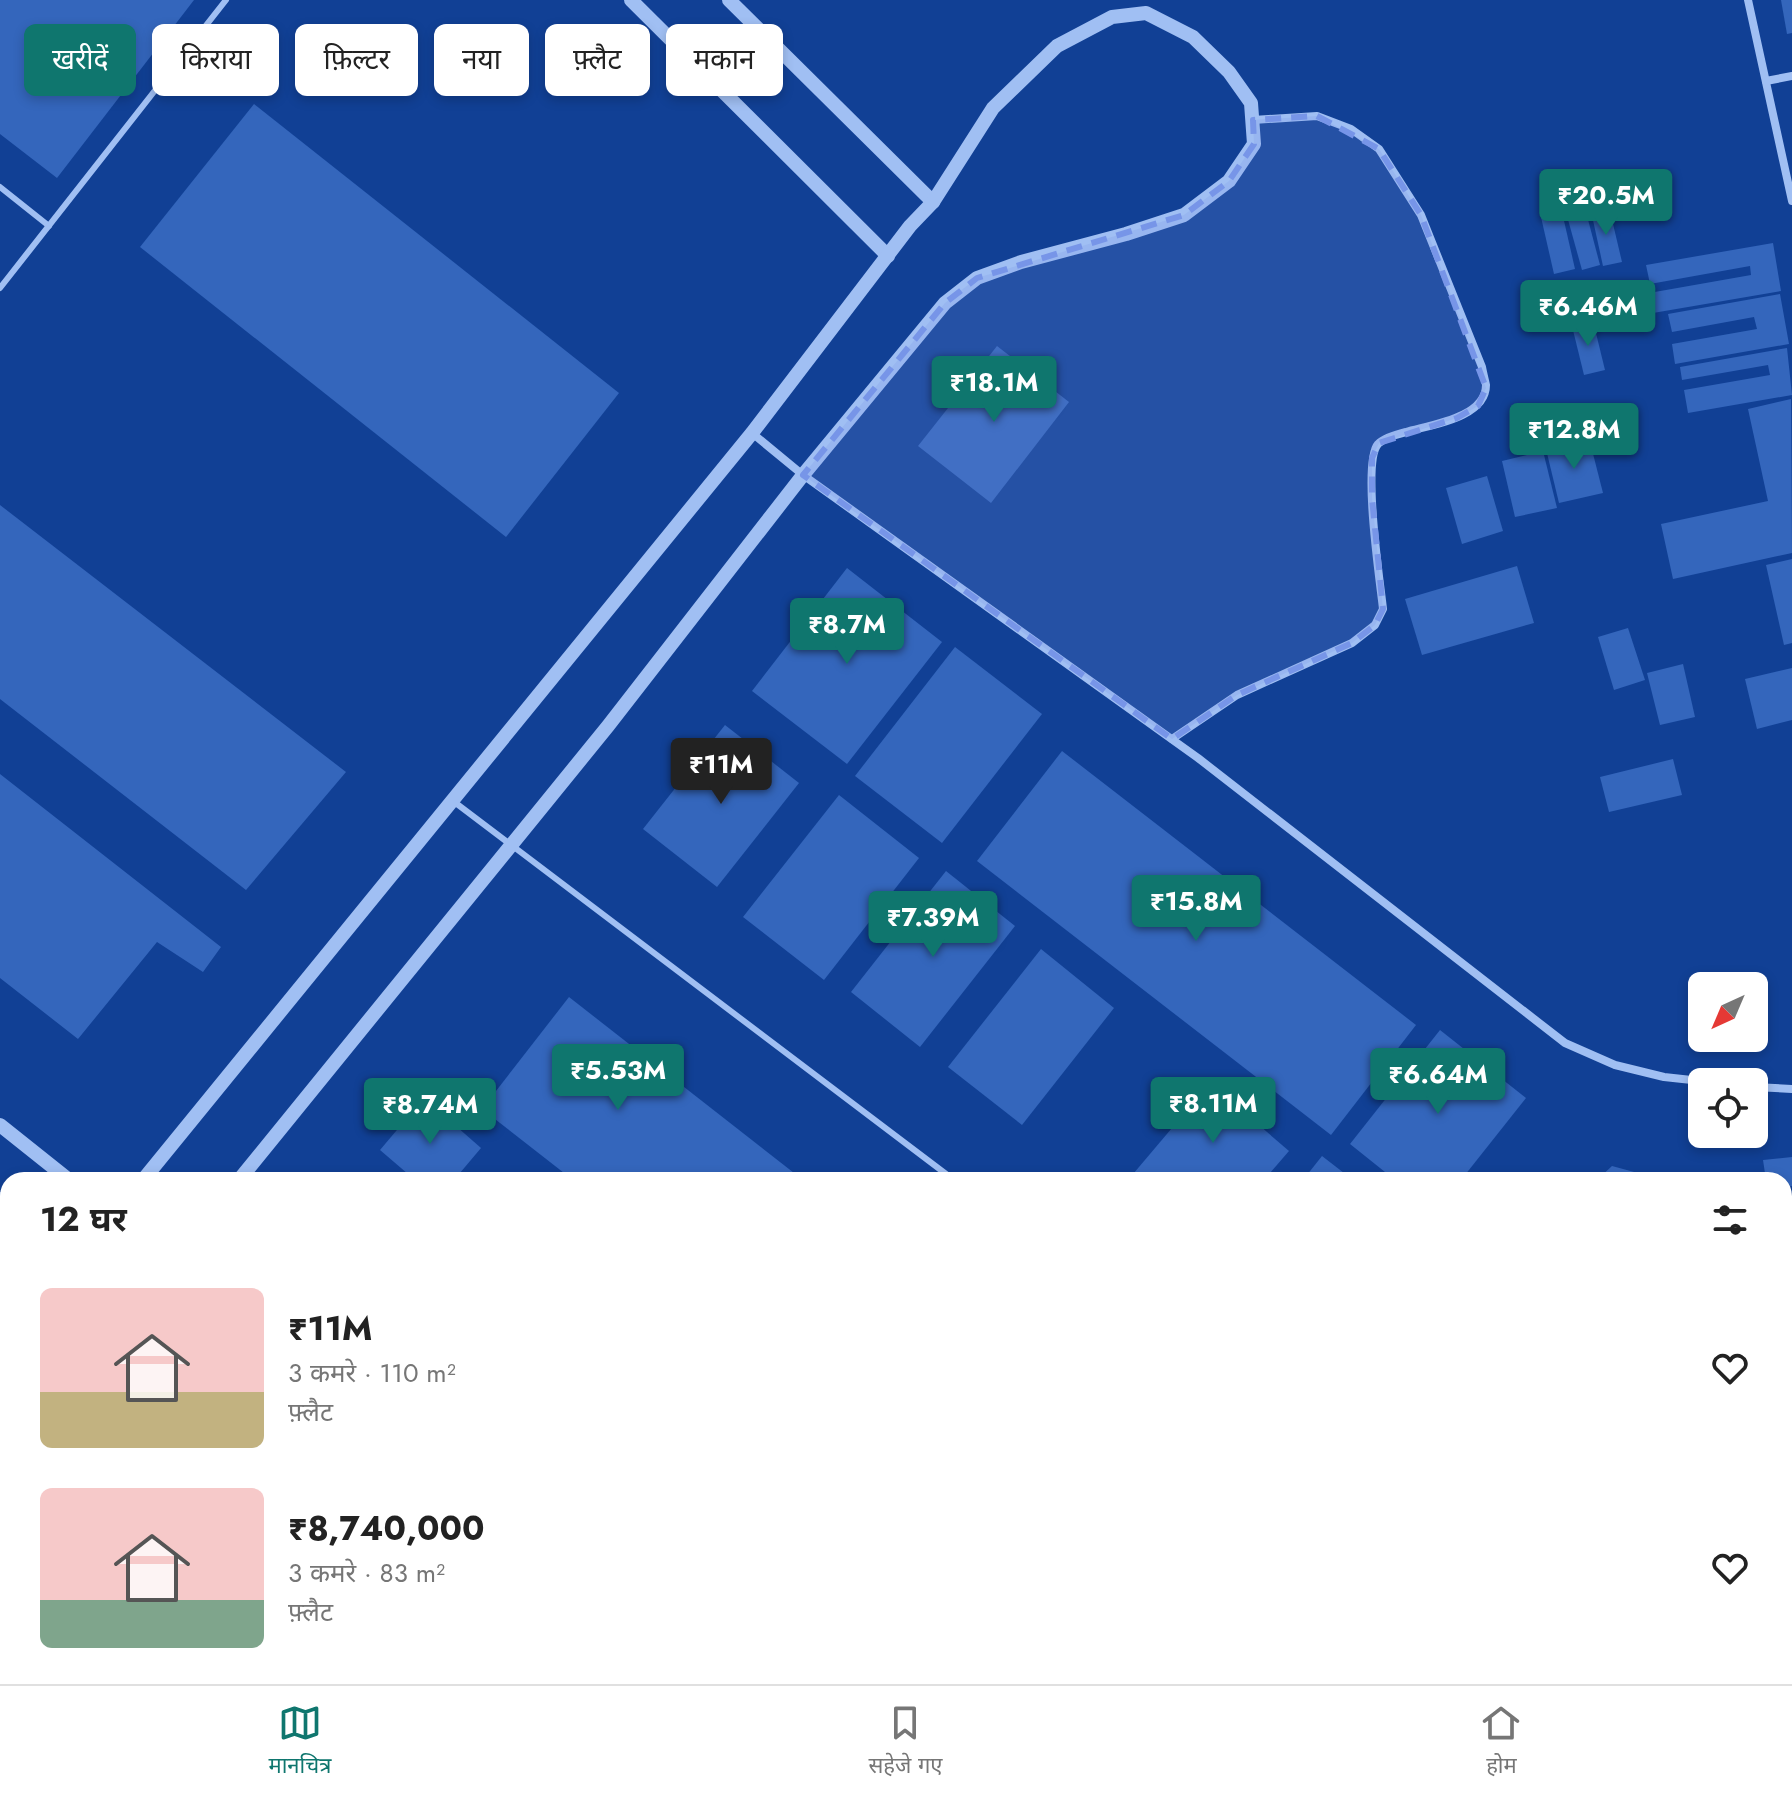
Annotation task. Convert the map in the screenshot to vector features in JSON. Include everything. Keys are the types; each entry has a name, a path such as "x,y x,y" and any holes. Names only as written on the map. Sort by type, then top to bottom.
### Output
{"street":[{"path":"631,0 888,256"},
{"path":"729,0 933,202"},
{"path":"1748,0 1792,201"},
{"path":"149,1172 752,433 933,202 993,108 1057,46 1112,17 1146,13 1193,37 1229,72 1251,103 1254,144 1229,181 1184,215 1021,262 977,278 945,303 803,475 608,726 245,1172"},
{"path":"1766,81 1792,76"},
{"path":"1172,739 1237,695 1352,643 1375,625 1383,609 1372,498 1372,458 1375,451 1379,443 1397,434 1457,418 1478,406 1486,388 1482,367 1421,215 1379,149 1351,129 1317,116 1253,120"},
{"path":"752,433 803,475 1172,739 1565,1043 1615,1065 1688,1080"},
{"path":"1768,1088 1792,1089"},
{"path":"0,1125 59,1172"}],"lane":[{"path":"0,288 226,0"},
{"path":"0,187 49,226"},
{"path":"451,800 943,1172"}],"highlighted area":[{"path":"1317,116 1379,149 1421,215 1486,388 1478,406 1457,418 1379,443 1372,458 1372,498 1383,609 1375,625 1352,643 1237,695 1172,739 803,475 945,303 977,278 1184,215 1229,181 1254,144 1253,120"}],"building":[{"path":"0,0 194,0 176,24 152,24 152,55 136,75 136,24 24,24 24,96 120,96 57,178 0,134"},
{"path":"1781,0 1792,0 1792,33 1787,34"},
{"path":"254,104 619,393 506,537 140,247"},
{"path":"1609,207 1622,262 1603,266 1591,211"},
{"path":"1562,212 1575,269 1554,274 1541,217"},
{"path":"1586,212 1600,265 1582,270 1567,216"},
{"path":"1773,243 1781,291 1653,313 1649,293 1751,275 1750,266 1650,284 1646,265"},
{"path":"1780,294 1789,344 1675,364 1672,344 1757,329 1754,317 1672,332 1668,314"},
{"path":"1593,321 1605,370 1584,375 1572,326"},
{"path":"997,346 1069,402 991,503 918,446"},
{"path":"1787,348 1792,395 1688,413 1684,390 1770,375 1768,365 1682,380 1680,367"},
{"path":"1791,399 1792,553 1673,579 1661,524 1768,501 1748,409"},
{"path":"1589,438 1603,493 1559,503 1546,449"},
{"path":"1543,451 1557,508 1515,517 1502,461"},
{"path":"1487,476 1503,531 1462,544 1446,488"},
{"path":"0,505 346,772 246,890 0,699"},
{"path":"1792,559 1792,643 1784,645 1766,565"},
{"path":"1517,566 1534,623 1422,655 1405,599"},
{"path":"847,568 942,642 847,764 752,691"},
{"path":"1628,628 1645,680 1614,690 1598,637"},
{"path":"955,647 1042,714 942,843 855,776"},
{"path":"1683,664 1695,717 1660,725 1647,673"},
{"path":"1792,668 1792,720 1757,729 1745,679"},
{"path":"725,725 799,783 717,887 643,829"},
{"path":"1062,751 1416,1025 1331,1135 977,861"},
{"path":"1673,759 1682,795 1609,812 1600,777"},
{"path":"0,774 221,947 203,972 157,942 78,1039 0,978"},
{"path":"839,795 919,858 824,980 743,917"},
{"path":"946,871 1015,926 920,1047 851,992"},
{"path":"1041,949 1114,1008 1022,1125 948,1067"},
{"path":"569,997 793,1172 563,1172 482,1109"},
{"path":"1440,1030 1526,1098 1467,1172 1385,1172 1350,1144"},
{"path":"1210,1083 1289,1151 1271,1172 1135,1172"},
{"path":"424,1098 481,1148 461,1172 406,1172 380,1150"},
{"path":"1322,1156 1343,1172 1309,1172"},
{"path":"1792,1157 1792,1172 1765,1172 1763,1160"},
{"path":"1612,1166 1634,1172 1606,1172"}]}
